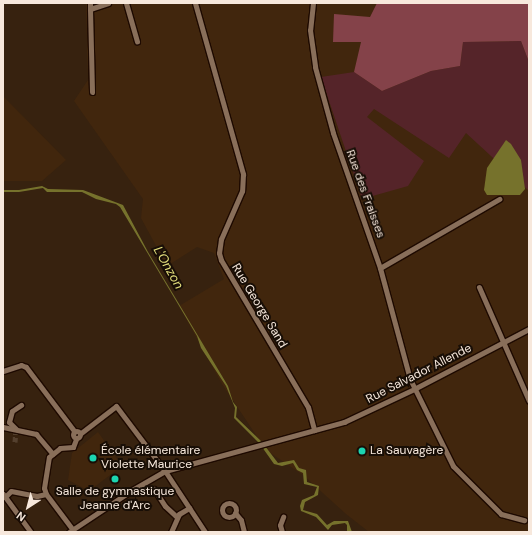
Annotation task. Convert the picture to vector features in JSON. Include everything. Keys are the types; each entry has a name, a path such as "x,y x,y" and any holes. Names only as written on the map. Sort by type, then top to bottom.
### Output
{"street":[{"path":"92,92 90,6 108,3"},
{"path":"126,3 137,41"},
{"name":"Rue George Sand","path":"195,3 243,174 242,191 219,246 220,260 308,407 314,430"},
{"name":"Rue des Fraisses","path":"313,3 310,30 315,67 333,133 380,268 414,389 453,466 501,514 524,520"},
{"path":"380,268 499,199"},
{"path":"479,287 529,401"},
{"name":"Rue Salvador Allende","path":"71,531 132,490 166,472 350,419 414,389 529,329"},
{"path":"3,372 21,365 26,366 81,437 76,439 74,447 60,448 49,457 44,488 46,494 71,531"},
{"path":"16,429 9,422 12,412 21,405"},
{"path":"78,433 116,406 166,472 205,532"},
{"path":"3,427 36,434 53,454"},
{"path":"154,489 165,506 177,517"},
{"path":"30,531 4,495 11,491 37,496 46,494"},
{"path":"171,532 177,517 189,508"},
{"path":"235,513 241,520 244,532"},
{"path":"282,532 280,525 283,517"}],"shaded area":[{"path":"86,3 529,3 529,532 369,532 346,514 303,475 266,450 222,384 179,306 224,279 214,253 197,247 167,266 141,218 143,199 74,101 88,80"},
{"path":"377,3 529,3 529,62 521,41 463,42 460,66 431,71 382,91 354,72 361,42 333,42 334,14 370,17"},
{"path":"521,41 529,62 529,191 466,133 449,158 374,109 367,117 424,161 408,186 362,199 321,77 354,72 382,91 431,71 460,66 463,42"},
{"path":"3,96 66,160 42,181 3,181"},
{"path":"506,140 511,144 521,160 525,189 520,195 487,195 484,190 487,168"},
{"path":"42,186 48,189 83,190 123,205 148,252 228,386 233,402 237,407 236,417 262,442 259,443 234,418 235,408 226,386 201,348 197,336 120,207 116,204 96,199 82,192 47,192 43,188 19,192 3,192 3,190 19,190"},
{"name":"École élémentaire Violette Maurice","path":"98,432 120,463 116,467 118,469 89,491 68,480 72,453"},
{"path":"265,446 278,463 294,460 299,468 306,470 307,482 319,486 318,495 305,502 303,510 317,514 327,525 334,521 348,521 352,532 347,532 347,525 345,523 332,525 328,530 316,517 301,511 300,506 302,500 314,495 317,487 304,484 303,473 297,470 293,463 282,466 274,464 262,447"}],"tunnel":[{"path":"15,442 16,429"}],"place":[{"name":"La Sauvagère","path":"362,451"},
{"name":"École élémentaire Violette Maurice","path":"93,458"},
{"name":"Salle de gymnastique Jeanne d'Arc","path":"115,479"}],"water label":[{"name":"L'Onzon","path":"168,268"}]}
